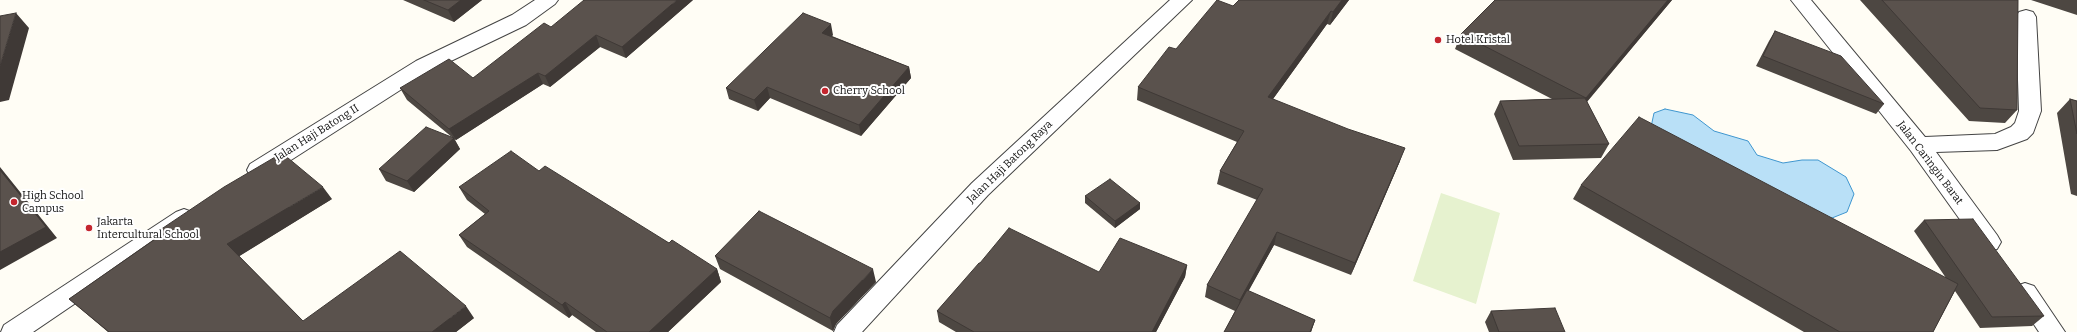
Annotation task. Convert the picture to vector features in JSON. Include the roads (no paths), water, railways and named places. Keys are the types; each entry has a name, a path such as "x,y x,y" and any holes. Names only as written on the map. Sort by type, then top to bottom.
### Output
{"street":[{"name":"Jalan Haji Batong II","path":"243,180 423,66 519,20 548,0"},
{"name":"Jalan Haji Batong Raya","path":"846,332 980,189 1182,0"},
{"name":"Jalan Caringin Barat","path":"1801,0 1919,146 2001,259"},
{"path":"1919,146 1997,142 2020,133 2025,127 2030,111 2026,17"},
{"path":"13,332 203,206"},
{"path":"2015,278 2053,332"}],"water":[{"path":"1665,109 1693,115 1714,131 1748,141 1757,155 1783,163 1802,160 1818,160 1846,177 1854,194 1847,212 1832,218 1796,214 1651,127 1654,113"}],"place":[{"name":"Hotel Kristal","path":"1438,40"},
{"name":"Cherry School","path":"825,91"},
{"name":"High School Campus","path":"14,202"},
{"name":"Jakarta Intercultural School","path":"89,228"}]}
